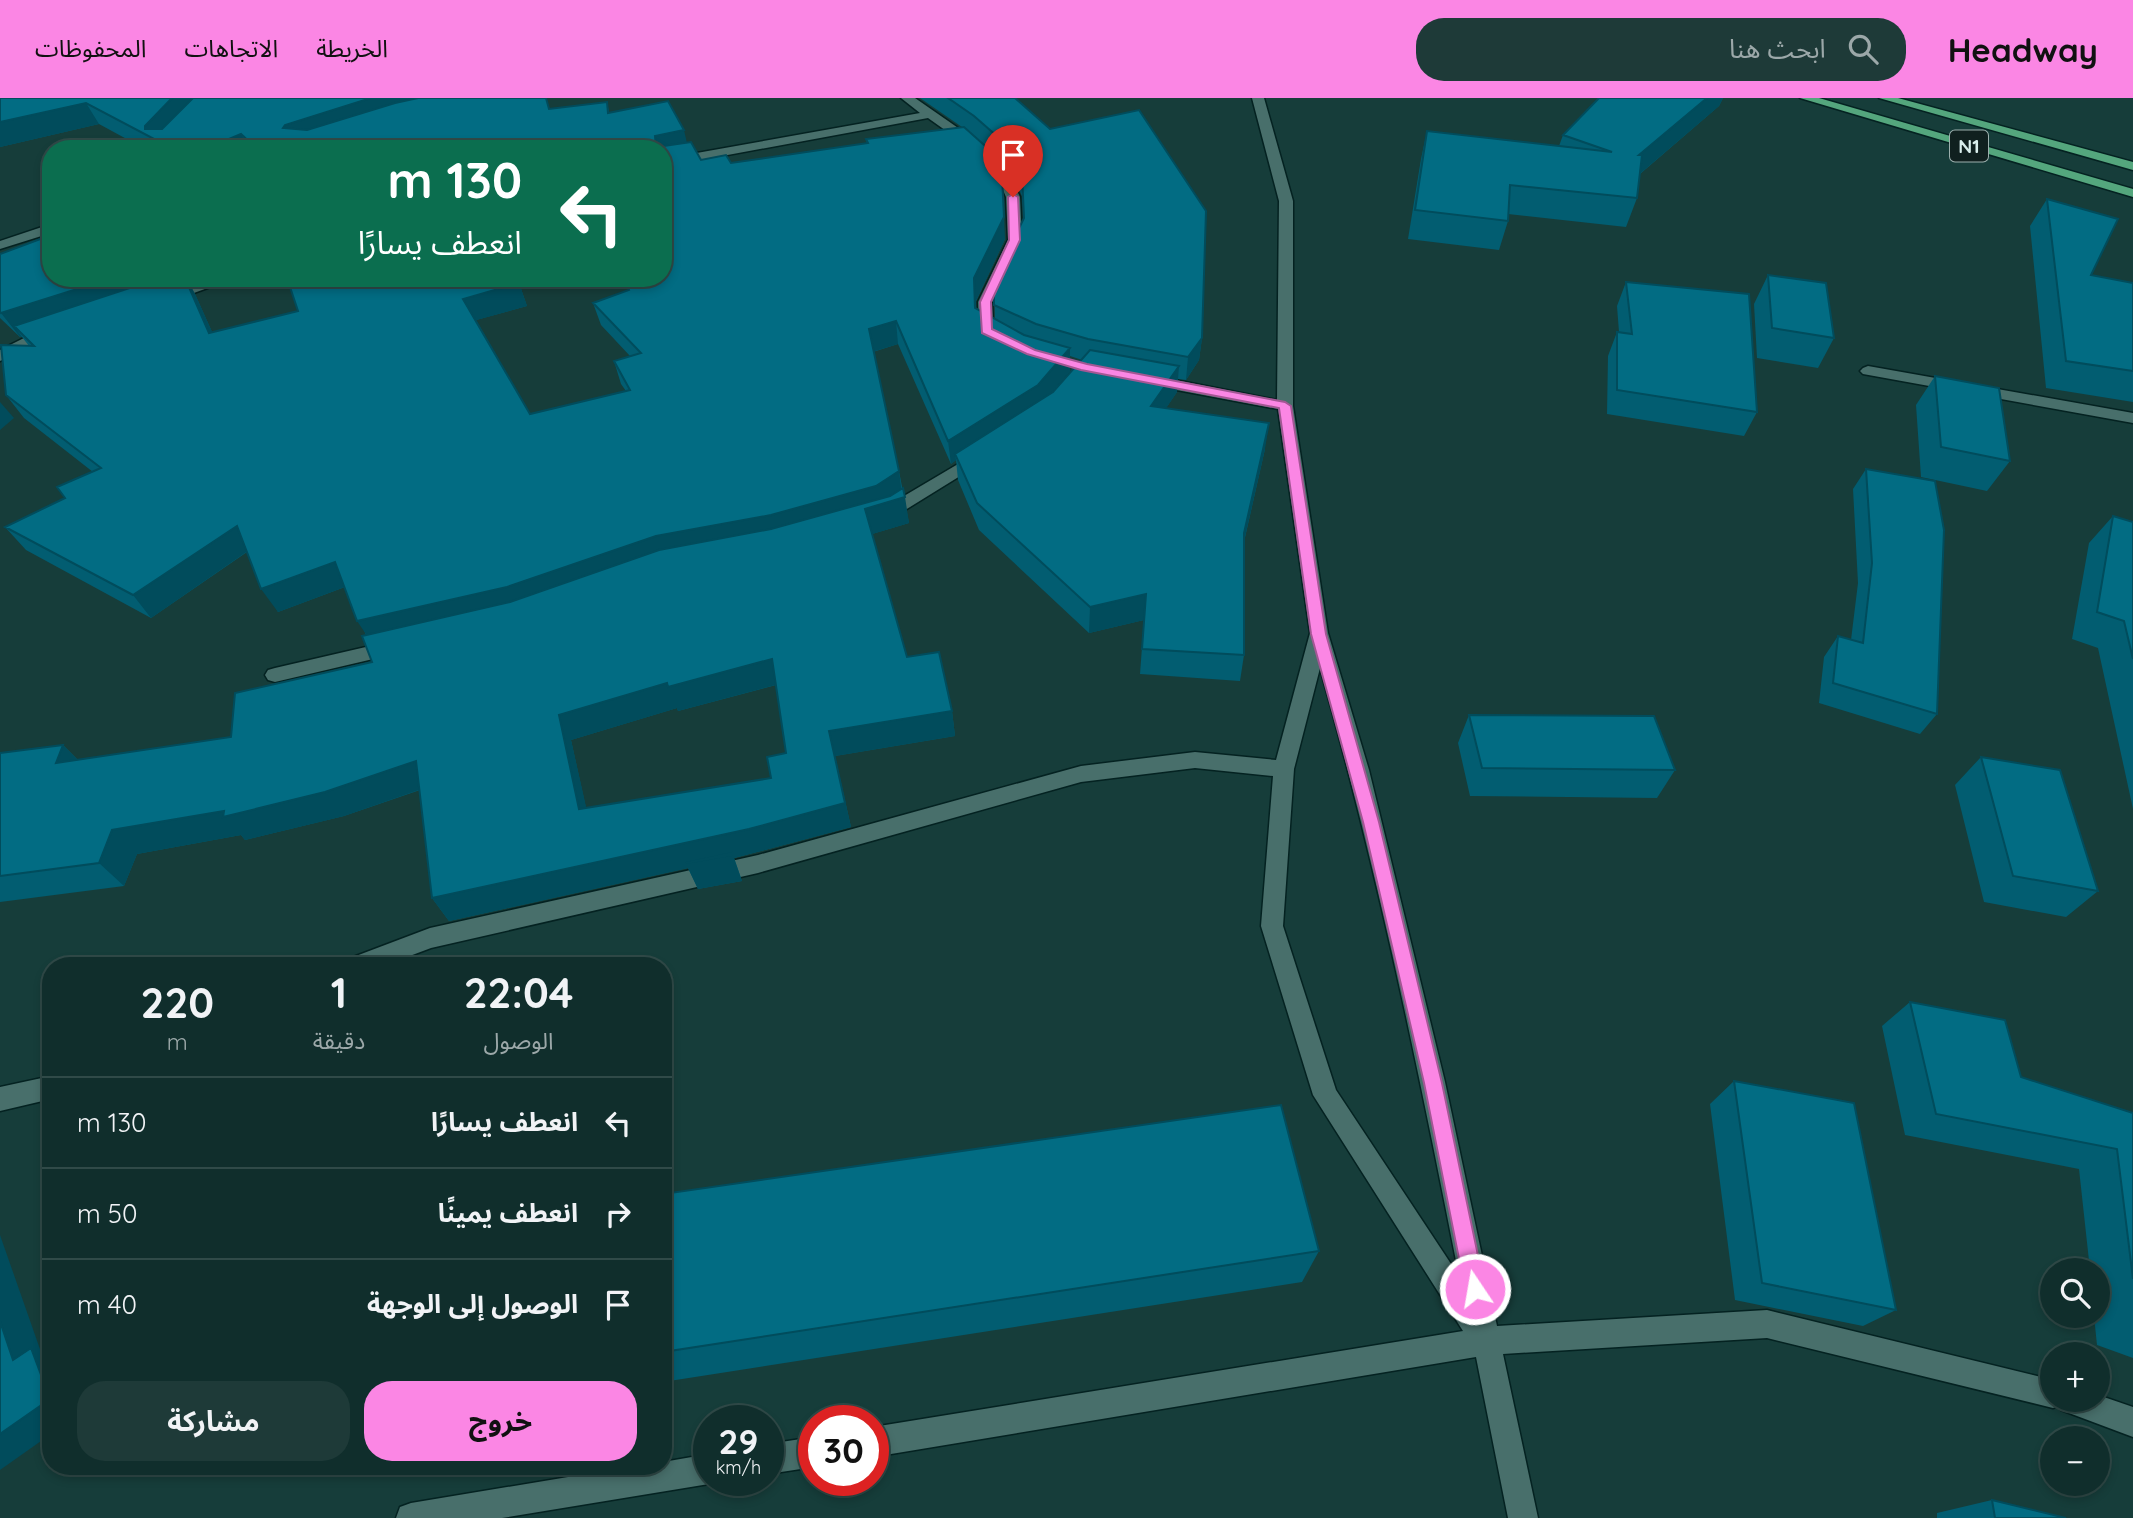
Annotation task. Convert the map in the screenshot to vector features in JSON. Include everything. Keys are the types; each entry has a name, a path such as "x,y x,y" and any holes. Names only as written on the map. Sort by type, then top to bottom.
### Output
{"highway":[{"name":"N1","path":"1806,98 2133,193"},
{"name":"N1","path":"1885,98 2133,166"}],"street":[{"path":"907,98 970,142 1002,171 1013,197 1015,240 985,302 986,331 1009,341"},
{"path":"1258,98 1286,201 1285,406 1318,634 1359,770 1430,1069 1523,1518"},
{"path":"672,161 928,115"},
{"path":"0,245 42,231"},
{"path":"151,303 200,287"},
{"path":"0,356 31,340 71,327"},
{"path":"1868,371 2133,418"},
{"path":"1138,378 1285,406"},
{"path":"862,522 887,515 991,449"},
{"path":"1318,634 1284,769 1272,926 1325,1095 1485,1341"},
{"path":"275,675 418,642"},
{"path":"380,957 430,938 758,864 1081,774 1195,760 1284,769"},
{"path":"0,1099 42,1089"},
{"path":"889,1439 1485,1341 1767,1324 2040,1391"},
{"path":"2105,1412 2133,1422"},
{"path":"411,1518 693,1472"}],"building":[{"path":"0,98 172,98 145,126 145,129 162,129 193,98 371,98 285,125 283,128 307,130 418,98 546,98 549,109 607,102 608,113 668,101 684,130 655,136 655,140 247,140 241,134 227,140 156,140 86,103 0,122"},
{"path":"948,98 1015,98 1050,129 1139,110 1206,211 1202,338 1188,357 1088,339 1036,324 994,305 994,280 1024,218 1022,174 1007,145 974,116"},
{"path":"1599,98 1707,98 1639,155 1642,155 1637,198 1510,185 1508,221 1415,210 1427,131 1612,152 1563,135"},
{"path":"964,127 993,153 1002,176 1004,217 974,278 975,308 1024,335 1070,348 1038,385 948,441 896,321 869,329 899,471 876,486 771,515 656,536 507,587 357,621 335,562 261,589 237,526 133,595 5,527 65,498 57,487 101,468 6,395 1,345 34,346 14,326 133,287 189,287 209,333 298,311 290,287 505,287 463,299 530,414 630,390 614,361 641,353 593,303 629,290 628,287 672,287 672,145 691,142 701,160 726,155 731,163 868,143 866,139"},
{"path":"2047,199 2118,219 2091,275 2133,283 2133,371 2066,361"},
{"path":"42,238 42,287 83,287 1,313 0,254"},
{"path":"1768,275 1826,283 1834,338 1772,328"},
{"path":"1626,282 1749,294 1757,412 1617,390 1617,332 1632,334"},
{"path":"1090,350 1179,366 1151,406 1269,423 1244,533 1244,655 1142,649 1146,594 1090,607 977,503 955,454 1053,392"},
{"path":"1935,376 1999,388 2010,461 1941,447"},
{"path":"1866,469 1935,481 1944,530 1937,714 1833,683 1838,636 1863,643 1872,563"},
{"path":"903,488 905,497 865,509 907,657 939,652 952,711 829,731 845,803 749,829 432,898 416,761 325,792 223,817 224,811 112,830 99,863 0,876 0,753 63,745 56,763 231,737 235,693 372,662 362,636 510,602 659,550 771,529 890,496","holes":["772,659 786,753 767,757 771,778 579,809 559,715 667,683 668,687"]},
{"path":"2113,516 2133,522 2133,659 2124,621 2097,612"},
{"path":"1469,715 1654,716 1675,770 1482,768"},
{"path":"1981,757 2060,770 2098,891 2013,876"},
{"path":"732,853 732,855 686,863"},
{"path":"1910,1002 2005,1020 2021,1077 2133,1113 2133,1279 2117,1149 1936,1114"},
{"path":"1734,1081 1854,1103 1896,1310 1762,1283"},
{"path":"1281,1105 1319,1251 672,1351 672,1193"},
{"path":"0,1321 13,1360 31,1348 42,1378 42,1405 0,1434"},
{"path":"1992,1500 2066,1518 1995,1518"}],"route":[{"path":"1013,197 1015,240 985,302 986,331 1031,352 1085,368 1285,406 1318,634 1359,770 1433,1083 1475,1289"}]}
